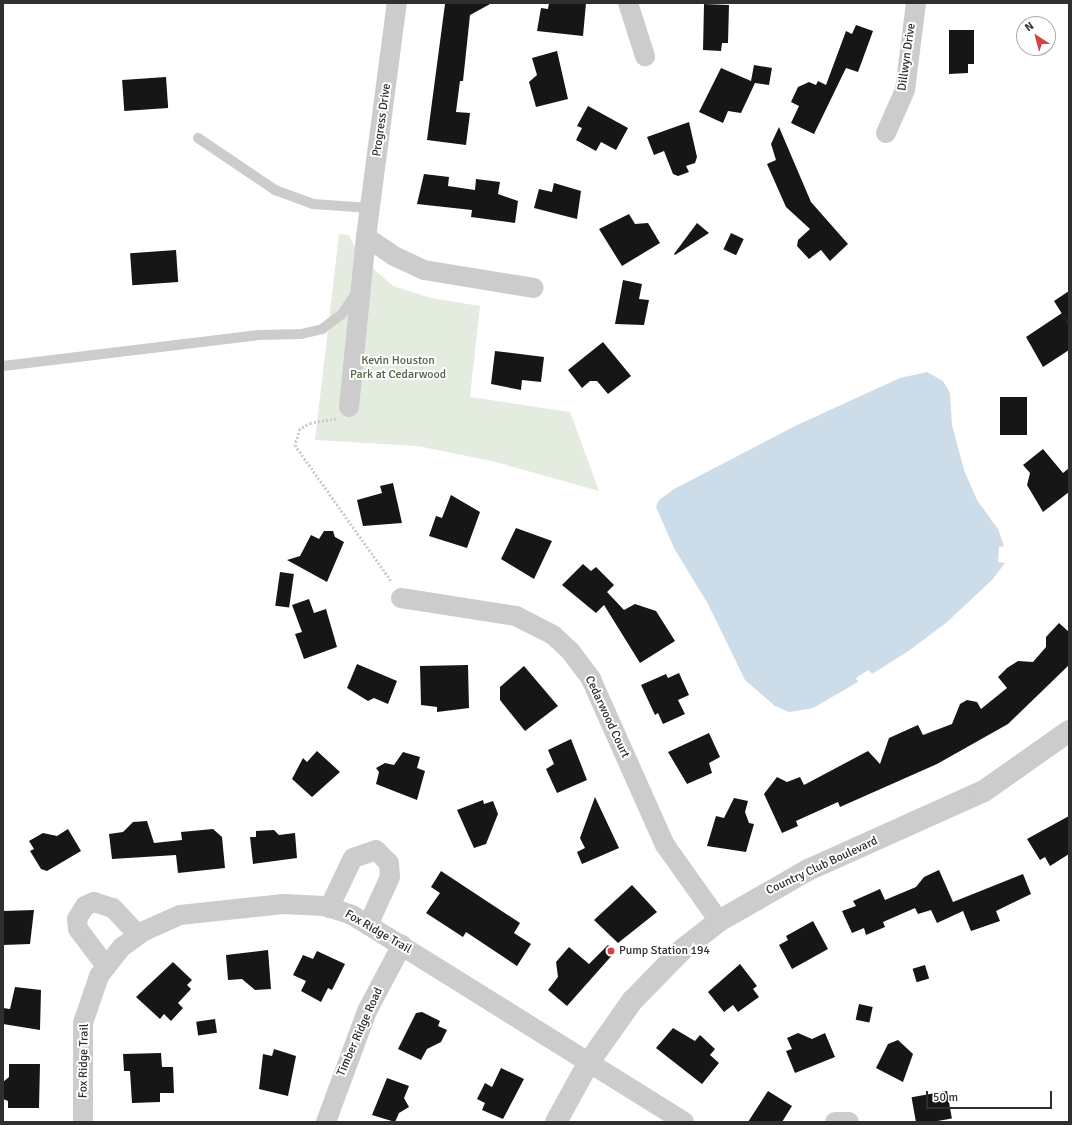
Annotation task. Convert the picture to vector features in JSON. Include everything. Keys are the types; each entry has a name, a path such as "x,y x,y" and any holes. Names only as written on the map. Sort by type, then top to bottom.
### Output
{"street":[{"name":"Progress Drive","path":"349,407 364,281 366,237 397,3"},
{"path":"628,3 645,56"},
{"name":"Dillwyn Drive","path":"886,133 905,90 916,3"},
{"path":"366,237 394,256 424,270 534,288"},
{"name":"Cedarwood Court","path":"401,598 516,616 553,635 572,652 591,679 664,846 719,921"},
{"name":"Country Club Boulevard","path":"556,1122 589,1062 632,1000 682,950 719,921 808,870 984,791 1069,731"},
{"path":"329,908 353,858 376,850 389,863 390,876 368,925"},
{"path":"106,966 78,929 77,919 85,906 103,903 114,908 138,935"},
{"name":"Fox Ridge Trail","path":"83,1122 83,1023 106,966 138,935 167,920 194,912 283,904 329,908 368,925 684,1122"},
{"name":"Timber Ridge Road","path":"326,1122 367,1011 402,945"},
{"path":"835,1122 849,1122"}],"lane":[{"path":"198,138 275,190 313,204 370,208"},
{"path":"3,366 259,335 301,334 322,329 342,314 364,281"}],"path":[{"path":"349,407 335,420 311,423 300,429 295,445 382,565 401,598"}],"green space":[{"name":"Kevin Houston Park at Cedarwood","path":"339,234 349,235 359,256 393,286 431,298 480,306 470,397 570,412 599,491 496,462 418,446 315,440"}],"water":[{"path":"927,372 943,381 950,393 952,425 964,470 977,500 998,529 1004,546 999,547 998,562 1005,563 992,580 946,623 907,652 872,674 868,670 856,678 858,682 813,708 789,712 775,706 745,680 708,604 674,548 656,507 659,500 674,489 795,426 900,378"}],"building":[{"path":"492,3 470,15 463,81 460,81 456,112 470,113 466,145 427,140 445,4"},
{"path":"549,3 586,3 583,36 537,31 541,8 548,9"},
{"path":"704,4 729,5 728,43 722,43 721,51 703,50"},
{"path":"856,25 873,31 858,72 846,68 814,134 791,123 799,106 791,102 798,87 809,82 816,85 818,81 826,85 846,31 852,34"},
{"path":"949,30 974,30 974,64 968,64 968,73 949,74"},
{"path":"557,51 568,99 536,107 529,82 537,75 532,58"},
{"path":"754,65 772,68 769,85 755,83 741,113 728,111 723,123 699,112 721,68 751,81"},
{"path":"166,77 168,108 124,111 122,80"},
{"path":"588,106 628,128 616,150 601,142 596,151 576,140 582,128 577,126"},
{"path":"689,122 697,157 695,163 686,166 689,172 678,176 673,174 664,151 654,155 647,137"},
{"path":"779,127 811,202 848,244 830,261 821,250 809,259 797,246 798,240 810,229 786,207 767,164 776,160 771,144"},
{"path":"424,174 449,177 448,186 475,190 476,179 500,182 498,194 518,201 515,223 471,217 472,210 417,204"},
{"path":"554,183 581,191 577,219 534,208 539,189 552,192"},
{"path":"629,214 635,224 648,223 660,243 622,266 599,229"},
{"path":"697,223 709,233 675,255 674,254"},
{"path":"731,233 744,239 736,255 723,249"},
{"path":"176,250 178,282 132,285 130,253"},
{"path":"623,280 642,284 639,299 649,300 644,325 615,324"},
{"path":"1069,291 1069,325 1054,301"},
{"path":"1062,313 1069,325 1069,350 1043,367 1026,337"},
{"path":"603,342 631,376 608,394 597,381 590,381 582,388 568,370"},
{"path":"495,351 544,357 541,382 522,380 521,390 491,384"},
{"path":"1000,397 1027,397 1027,435 1000,435"},
{"path":"1043,449 1063,473 1069,468 1069,492 1043,512 1027,485 1030,473 1023,465"},
{"path":"393,483 402,523 363,526 357,500 382,493 380,486"},
{"path":"451,495 480,512 467,548 429,536 436,516 442,518"},
{"path":"516,528 552,541 534,579 501,559"},
{"path":"324,531 333,531 335,537 344,542 327,582 287,560 300,556 311,535 319,539"},
{"path":"583,564 591,571 596,567 614,585 607,592 624,610 635,604 656,611 675,641 640,663 604,605 596,613 562,585"},
{"path":"280,572 294,574 289,608 275,606"},
{"path":"309,599 314,613 326,609 337,647 304,659 295,634 302,632 292,605"},
{"path":"1059,623 1069,632 1069,665 1008,724 937,764 840,807 838,802 796,821 798,826 782,833 764,794 777,777 787,782 800,777 804,785 868,751 880,764 889,738 918,725 923,735 952,724 960,704 967,700 977,702 981,709 1007,688 998,677 1007,668 1018,661 1033,662 1046,647 1046,637"},
{"path":"357,664 397,681 388,704 374,698 368,701 347,688"},
{"path":"468,665 469,708 437,712 437,707 421,705 420,666"},
{"path":"524,666 558,706 525,731 500,700 500,687"},
{"path":"679,673 689,695 678,700 685,714 663,724 658,713 655,715 641,685 666,674 668,678"},
{"path":"709,733 720,757 709,763 712,773 687,784 668,752"},
{"path":"571,739 587,780 557,793 546,769 554,764 548,750"},
{"path":"317,751 340,772 312,797 292,779 303,758 307,762"},
{"path":"403,752 420,757 417,768 425,771 417,800 376,784 379,772 376,768 385,763 394,765"},
{"path":"595,797 619,848 582,864 577,852 585,848 580,838"},
{"path":"734,798 748,801 745,812 749,823 754,824 746,852 707,846 716,816 724,818"},
{"path":"483,800 484,804 493,801 498,814 486,844 474,848 457,810"},
{"path":"1069,816 1069,854 1050,866 1045,857 1040,860 1027,839"},
{"path":"147,821 154,843 182,840 181,832 213,829 222,837 225,868 178,873 176,855 112,859 109,834 123,832 133,822"},
{"path":"68,829 81,851 47,871 41,869 30,851 34,849 29,841 43,833 57,836"},
{"path":"274,830 279,835 295,833 297,858 253,864 250,837 256,837 256,831"},
{"path":"939,870 953,902 1023,874 1031,894 996,911 1000,921 971,931 963,911 937,923 931,910 918,914 915,908 883,922 885,927 866,935 864,928 852,933 842,911 856,906 853,901 880,889 885,900 916,887 924,877"},
{"path":"441,871 520,923 514,933 531,944 517,966 466,932 463,937 426,913 440,893 431,887"},
{"path":"632,885 657,912 618,943 594,920"},
{"path":"34,910 30,944 3,945 3,911"},
{"path":"813,921 828,949 792,969 779,945 788,940 786,936"},
{"path":"608,945 615,952 567,1006 548,990 558,977 556,962 569,947 589,964"},
{"path":"268,950 271,989 255,990 242,979 228,980 226,955"},
{"path":"317,951 345,964 332,990 328,988 321,1002 301,991 306,981 293,975 303,955 313,959"},
{"path":"173,962 192,980 187,985 191,989 178,1003 183,1008 171,1021 164,1014 160,1019 136,997"},
{"path":"740,964 757,986 753,989 759,997 738,1012 733,1005 724,1012 708,992"},
{"path":"925,965 929,978 917,982 913,969"},
{"path":"15,987 41,990 40,1030 3,1024 3,1008 10,1009"},
{"path":"859,1004 873,1007 869,1023 856,1020"},
{"path":"422,1012 440,1021 438,1026 447,1030 441,1042 427,1049 421,1060 398,1049 416,1013"},
{"path":"215,1019 217,1033 198,1036 196,1022"},
{"path":"673,1028 695,1041 700,1035 715,1049 710,1055 719,1063 702,1084 656,1048"},
{"path":"798,1033 812,1039 825,1033 835,1057 795,1073 786,1051 792,1049 787,1038"},
{"path":"898,1040 913,1054 903,1082 876,1068 888,1044"},
{"path":"274,1049 296,1056 288,1096 259,1089 263,1054 272,1056"},
{"path":"161,1053 162,1067 173,1067 174,1093 160,1093 160,1102 132,1103 130,1071 124,1071 123,1054"},
{"path":"9,1064 40,1064 39,1108 8,1108 8,1101 3,1099 3,1082 9,1077"},
{"path":"501,1068 524,1079 503,1119 482,1110 485,1103 477,1099 485,1083 492,1087"},
{"path":"387,1078 409,1086 404,1098 409,1107 399,1113 395,1122 372,1115"},
{"path":"768,1091 792,1106 782,1122 748,1122"},
{"path":"947,1091 952,1119 932,1122 916,1122 912,1097"}],"place":[{"name":"Pump Station 194","path":"611,951"}]}
